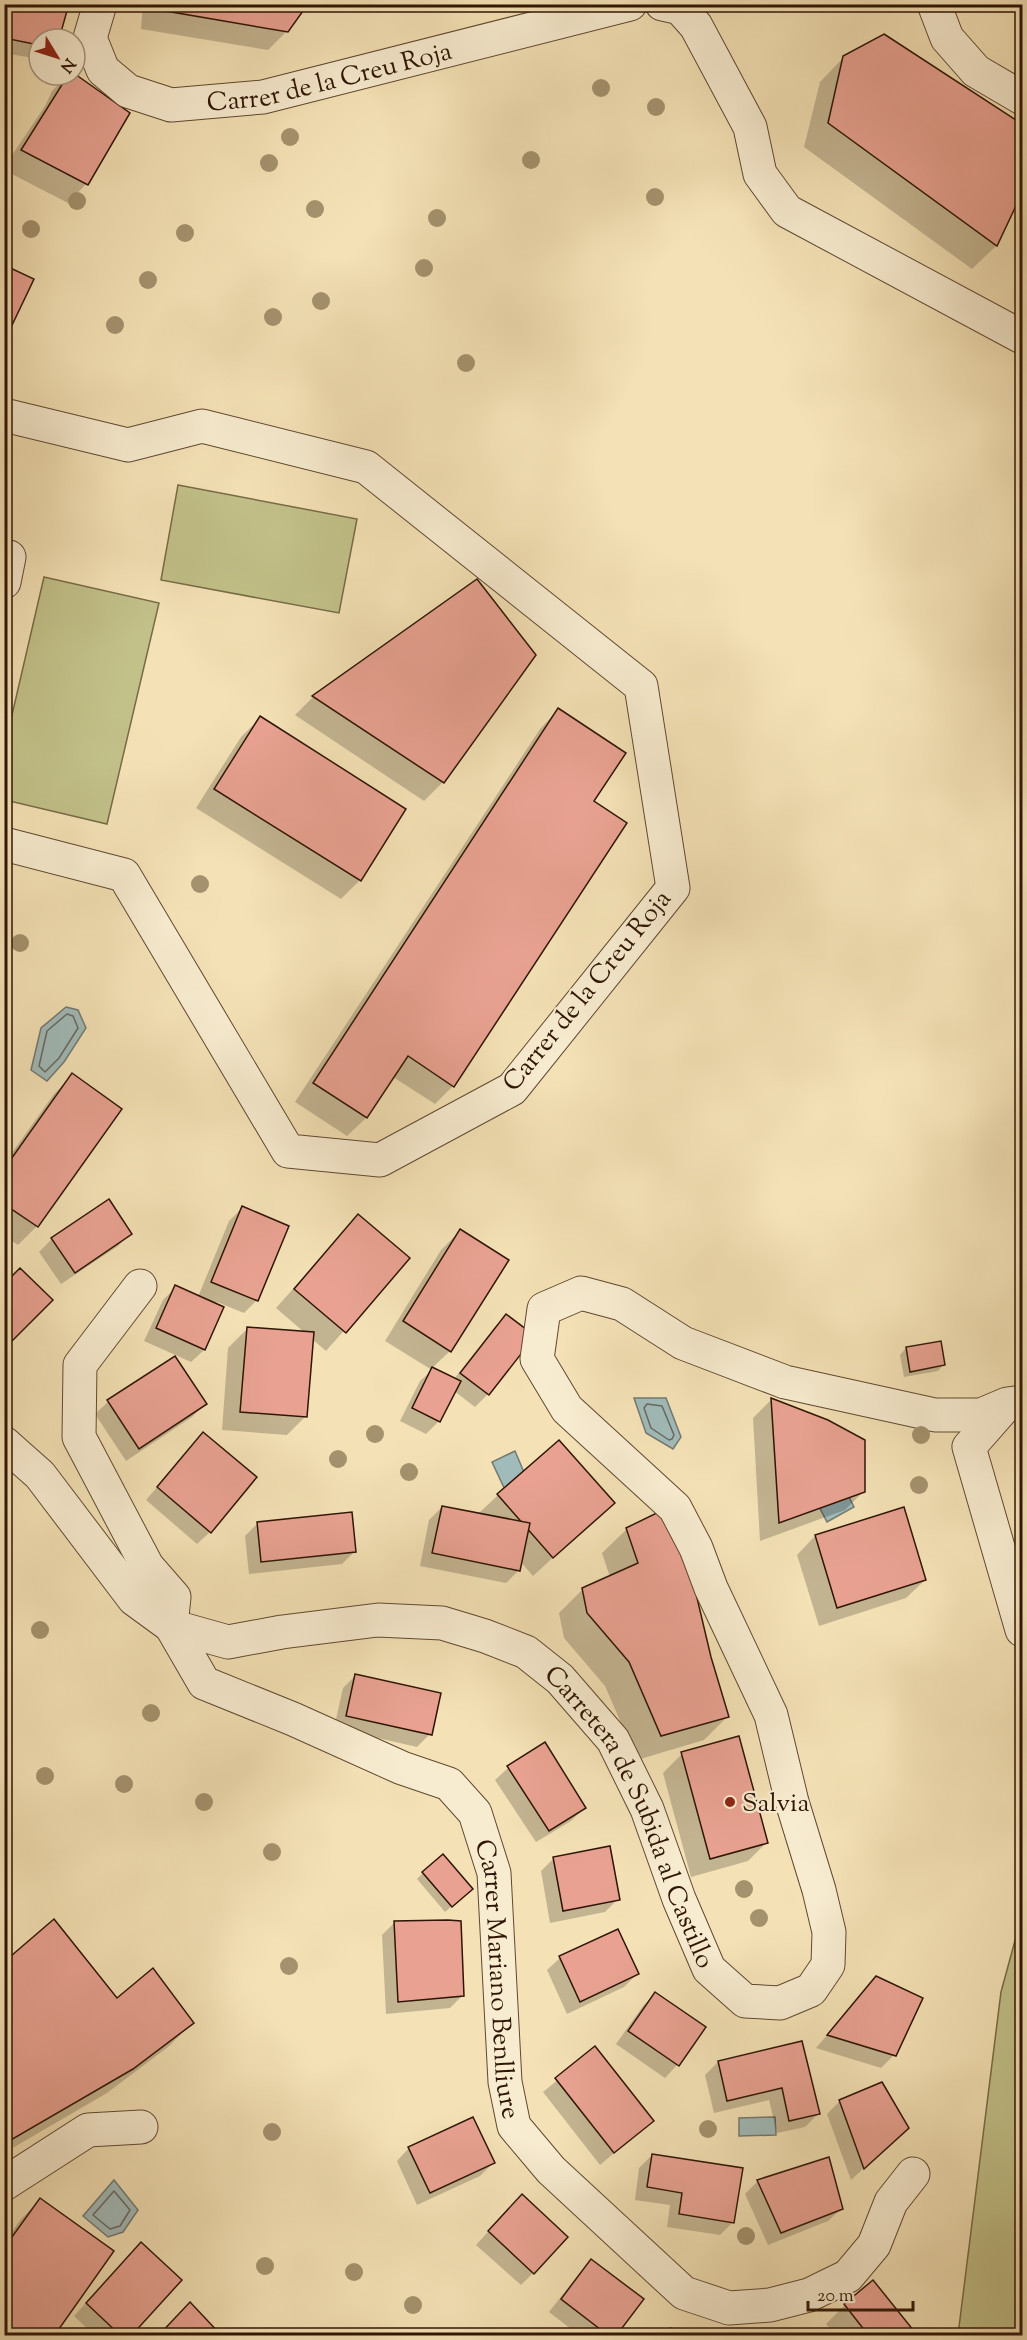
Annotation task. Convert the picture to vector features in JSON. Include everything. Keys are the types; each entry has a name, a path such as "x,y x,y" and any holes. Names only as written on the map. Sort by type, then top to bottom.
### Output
{"street":[{"name":"Carrer de la Creu Roja","path":"100,4 90,38 103,70 128,91 171,105 263,96 630,4"},
{"path":"662,4 680,8 696,27 750,127 760,174 788,211 1023,337"},
{"path":"934,4 947,38 976,71 1023,98"},
{"name":"Carrer de la Creu Roja","path":"4,415 128,445 202,426 366,467 641,686 673,888 512,1089 380,1160 288,1151 124,875 4,843"},
{"path":"140,1286 80,1365 79,1437 147,1566 174,1597 171,1626"},
{"name":"Carretera de Subida al Castillo","path":"4,1443 40,1475 134,1599 171,1626 228,1642 282,1632 378,1620 441,1623 485,1636 526,1652 560,1679 613,1740 647,1809 679,1899 710,1969 745,2001 780,2003 811,1990 828,1965 829,1932 819,1890 792,1802 771,1714 711,1588 696,1548 675,1508 567,1409 537,1359 544,1309 581,1293 622,1304 683,1343 785,1382 934,1415 981,1415 1015,1403"},
{"path":"1015,1403 969,1447 1023,1630"},
{"name":"Carrer Mariano Benlliure","path":"171,1626 204,1683 293,1719 402,1768 449,1784 475,1813 494,1873 505,2082 514,2126 551,2170 684,2293 729,2308 770,2305 809,2295 848,2276 874,2245 891,2202 913,2174"},
{"path":"4,2184 88,2130 141,2127"}],"shaded area":[{"path":"178,485 357,519 339,613 161,580"},
{"path":"44,577 159,603 107,824 5,800 5,745"},
{"path":"1022,1915 1022,2335 958,2335 1001,1992"}],"water":[{"path":"66,1007 78,1010 86,1028 64,1062 47,1081 31,1070 41,1028"},
{"path":"634,1398 666,1398 681,1437 673,1449 646,1433"},
{"path":"515,1451 529,1484 507,1494 492,1462"},
{"path":"840,1479 854,1507 827,1522 812,1493"},
{"path":"775,2117 776,2135 739,2136 739,2118"},
{"path":"114,2180 138,2210 123,2232 108,2237 83,2216"}],"building":[{"path":"4,4 69,4 62,27 27,27 27,43 4,38"},
{"path":"160,4 308,4 288,32 160,10"},
{"path":"884,34 1022,124 1022,193 997,246 828,123 843,56"},
{"path":"87,83 130,113 88,185 21,150 60,87 87,87"},
{"path":"4,265 34,279 4,342"},
{"path":"477,579 536,655 444,783 312,696"},
{"path":"558,708 626,753 594,801 627,823 454,1087 408,1056 367,1118 313,1083"},
{"path":"260,716 406,809 361,881 214,789"},
{"path":"72,1073 122,1109 38,1227 4,1204 4,1169"},
{"path":"109,1199 132,1234 75,1273 51,1238"},
{"path":"242,1206 289,1226 258,1301 211,1282"},
{"path":"358,1214 410,1258 346,1333 294,1289"},
{"path":"460,1229 509,1260 451,1352 403,1321"},
{"path":"20,1268 53,1300 4,1349 4,1284"},
{"path":"175,1285 224,1307 205,1350 156,1328"},
{"path":"506,1314 535,1336 489,1395 460,1373"},
{"path":"247,1327 314,1332 307,1417 240,1412"},
{"path":"941,1341 945,1365 910,1372 906,1347"},
{"path":"175,1356 207,1404 139,1449 107,1400"},
{"path":"432,1367 461,1381 440,1422 412,1408"},
{"path":"771,1398 828,1420 865,1440 865,1492 779,1523"},
{"path":"203,1432 257,1477 211,1533 157,1487"},
{"path":"559,1440 615,1503 553,1558 497,1494"},
{"path":"442,1506 530,1523 520,1571 432,1553"},
{"path":"904,1507 926,1580 837,1608 815,1535"},
{"path":"667,1508 684,1543 711,1657 729,1717 661,1736 629,1662 587,1613 582,1588 638,1563 626,1528"},
{"path":"352,1512 356,1552 261,1562 257,1522"},
{"path":"355,1674 441,1693 432,1735 346,1716"},
{"path":"739,1736 768,1843 710,1859 681,1752"},
{"path":"545,1742 586,1808 549,1831 507,1766"},
{"path":"610,1846 620,1900 563,1911 553,1857"},
{"path":"443,1854 473,1889 452,1907 422,1872"},
{"path":"54,1919 117,1998 153,1968 194,2023 133,2069 4,2144 4,1962"},
{"path":"394,1921 461,1921 464,1996 398,2002"},
{"path":"618,1929 639,1974 580,2002 559,1956"},
{"path":"876,1976 923,1998 896,2056 827,2035"},
{"path":"655,1992 706,2027 679,2066 628,2031"},
{"path":"802,2041 820,2114 789,2121 782,2088 727,2101 718,2061"},
{"path":"595,2046 654,2121 614,2153 555,2078"},
{"path":"882,2082 909,2128 864,2169 839,2100"},
{"path":"473,2117 495,2163 430,2193 408,2147"},
{"path":"652,2154 743,2168 734,2223 679,2214 682,2193 647,2187"},
{"path":"829,2157 843,2209 781,2233 757,2180"},
{"path":"522,2194 568,2237 534,2274 488,2231"},
{"path":"40,2198 114,2251 54,2336 13,2336 4,2330 4,2248"},
{"path":"141,2242 182,2280 131,2336 121,2336 86,2303"},
{"path":"591,2259 644,2299 616,2336 609,2336 561,2299"},
{"path":"873,2280 918,2336 869,2336 844,2304"},
{"path":"190,2302 222,2336 158,2336"},
{"path":"670,2328 693,2336 667,2336"}],"place":[{"name":"Salvia","path":"730,1802"}]}
